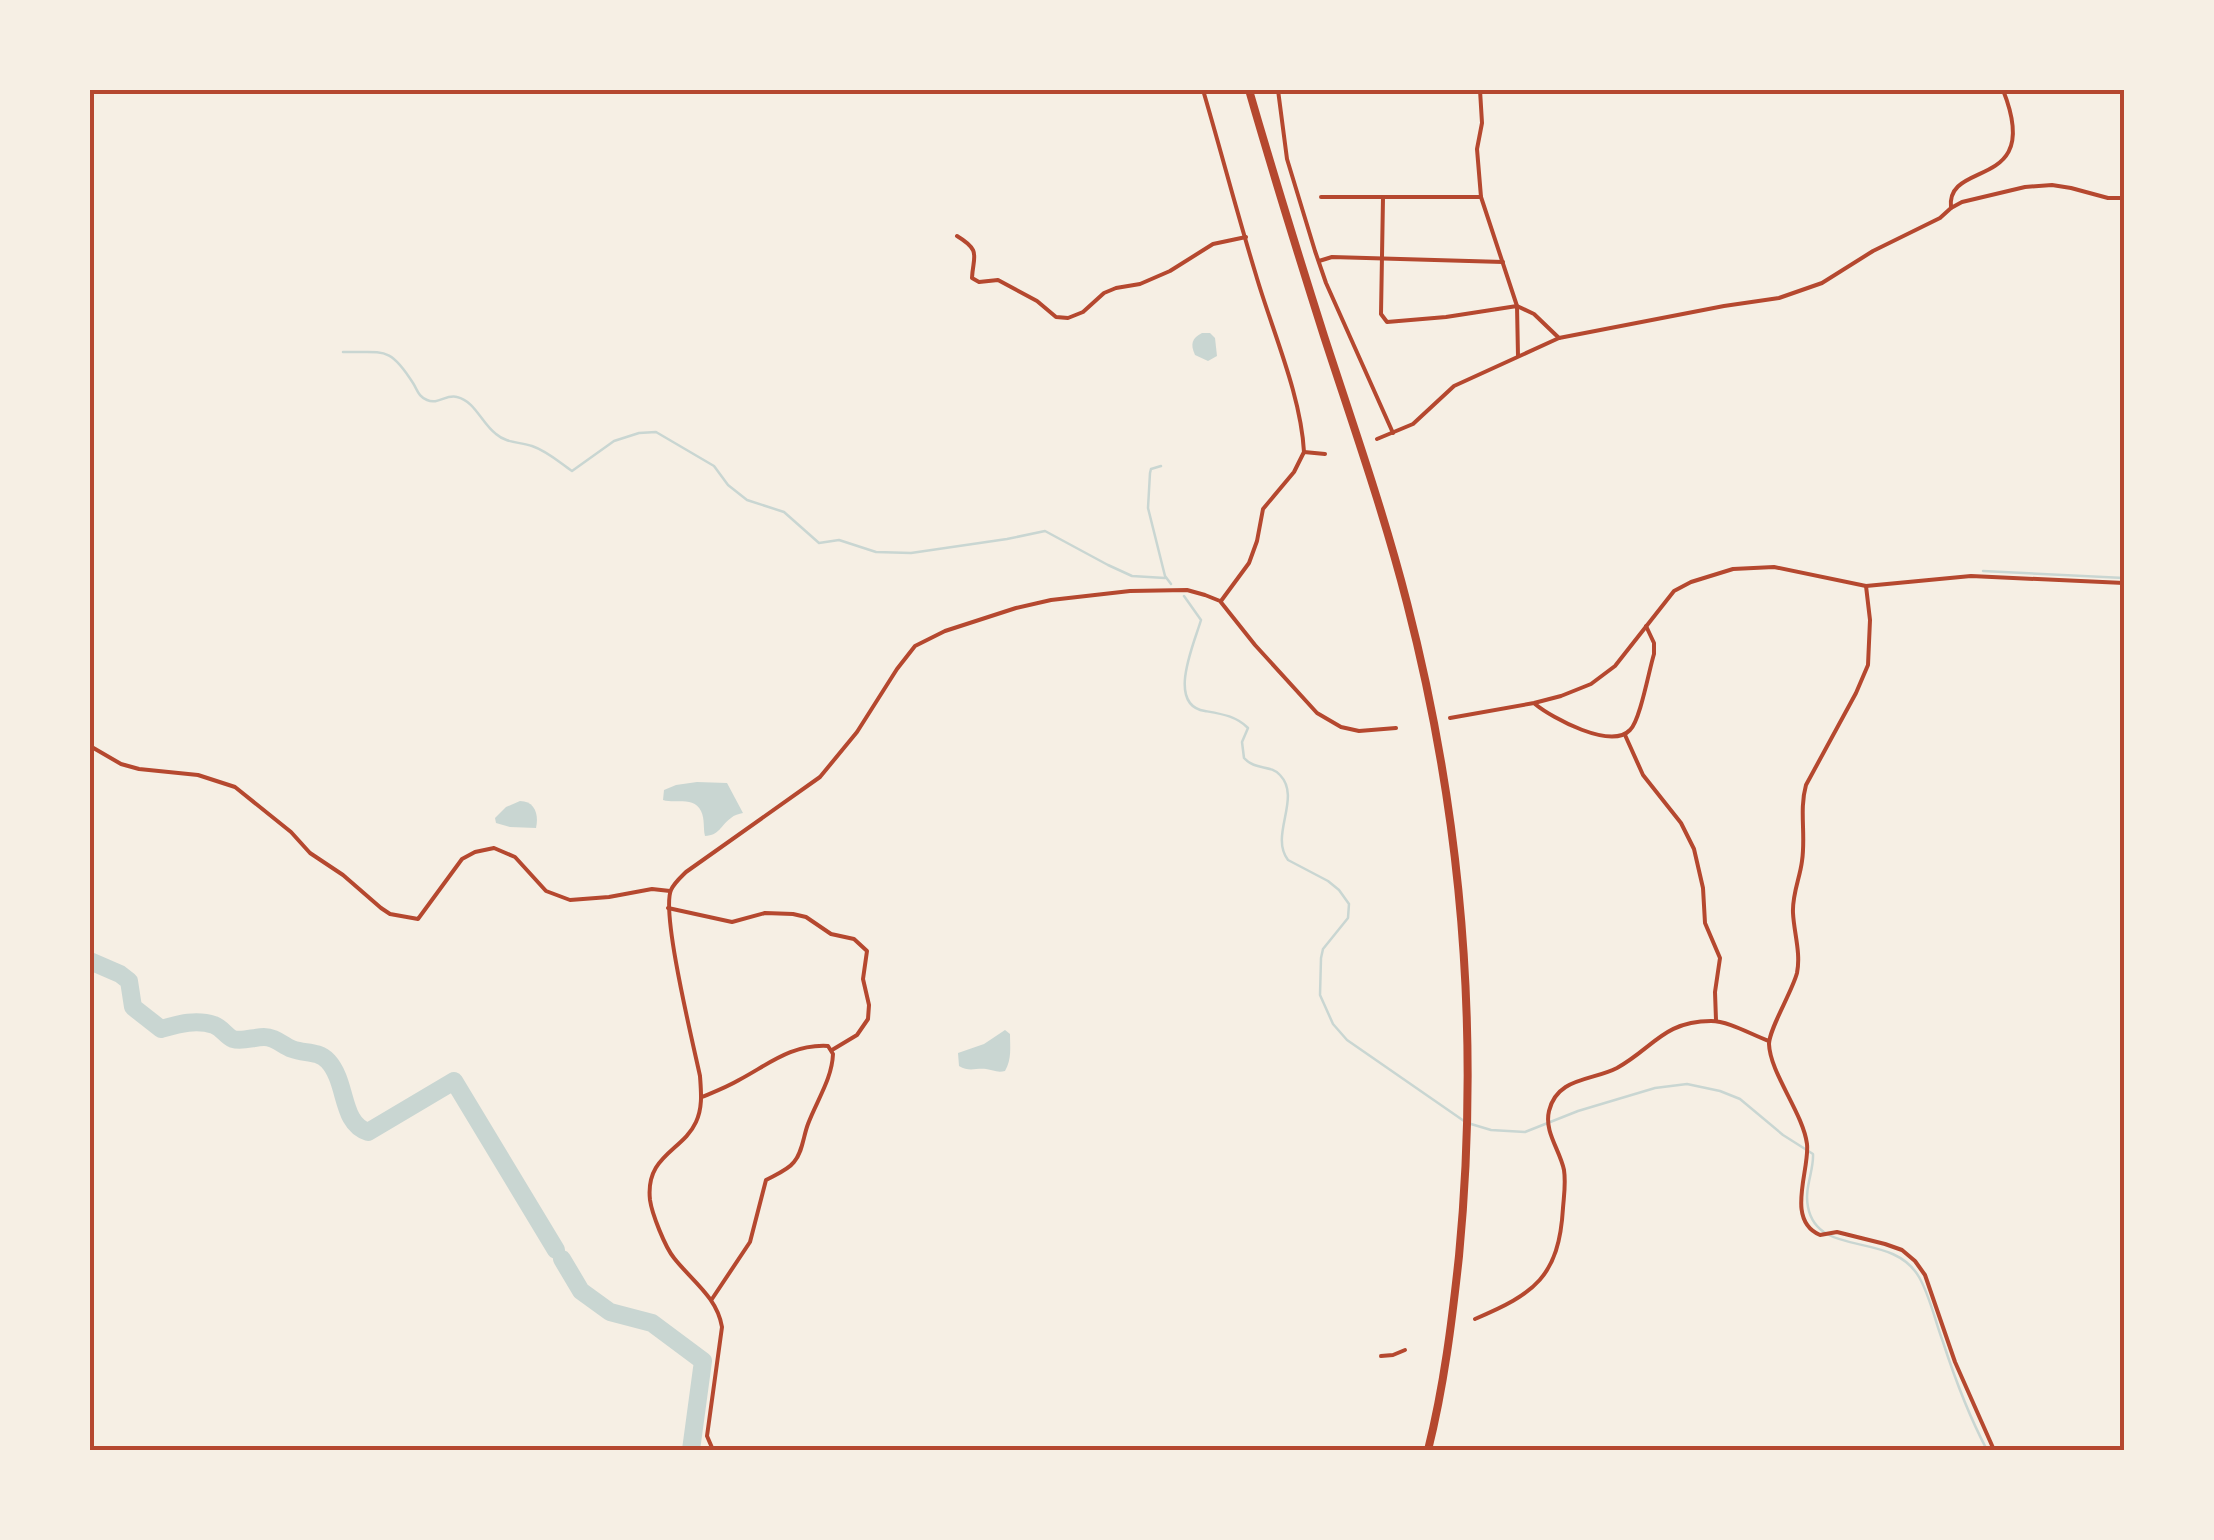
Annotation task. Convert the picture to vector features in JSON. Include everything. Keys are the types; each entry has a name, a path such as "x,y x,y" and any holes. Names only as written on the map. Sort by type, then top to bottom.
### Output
{"highway":[{"path":"1250,90 1277,189 1407,603 1424,674 1456,859 1465,959 1467,1136 1449,1345 1428,1450"}],"street":[{"path":"1203,90 1304,436 1304,452 1294,472 1263,510 1249,563 1220,601"},
{"path":"1278,90 1287,158 1318,261 1393,434"},
{"path":"1480,90 1481,197 1517,306 1518,356"},
{"path":"1951,208 1951,196 1960,185 2000,163 2014,143 2003,90"},
{"path":"1377,440 1421,419 1454,386 1559,338 1779,298 1822,283 1873,251 1940,218 1951,208 2037,186 2124,198"},
{"path":"1321,197 1481,197"},
{"path":"1383,198 1381,314 1387,322 1517,306 1534,314 1559,338"},
{"path":"957,236 972,246 976,255 972,278 979,282 998,280 1064,319 1083,312 1104,293 1170,271 1213,244 1246,237"},
{"path":"1318,261 1332,257 1503,262"},
{"path":"1304,452 1325,454"},
{"path":"1450,718 1576,691 1615,666 1674,591 1733,569 1774,567 1866,586 1971,576 2124,582"},
{"path":"1866,586 1870,620 1868,664 1802,800 1802,862 1792,909 1799,958 1769,1041 1807,1144 1803,1212 1811,1231 1885,1244 1902,1250 1915,1261 1925,1275 1955,1362 1994,1450"},
{"path":"713,1450 707,1436 722,1327 719,1313 712,1299 670,1253 650,1201 658,1163 694,1126 702,1097 668,908 670,891 686,872 820,777 857,732 916,646 1016,608 1078,596 1187,590 1220,601 1318,713 1359,731 1396,728"},
{"path":"1534,703 1550,716 1602,736 1625,734 1636,720 1654,654 1654,643 1646,626"},
{"path":"1625,734 1643,775 1682,823 1694,849 1704,888 1705,922 1720,958 1716,1020"},
{"path":"90,746 121,764 198,775 235,787 291,832 310,853 390,914 418,918 462,859 494,848 515,857 546,891 570,900 609,898 652,889 670,891"},
{"path":"668,908 732,922 765,913 793,914 831,934 860,942 867,951 863,979 869,1000 868,1019 857,1036 832,1050"},
{"path":"1475,1320 1533,1289 1558,1245 1566,1184 1548,1123 1555,1096 1567,1085 1616,1069 1670,1028 1716,1020 1769,1041"},
{"path":"702,1097 800,1047 828,1046 832,1050 832,1070 806,1128 802,1148 791,1166 766,1180 750,1242 712,1299"},
{"path":"1380,1356 1404,1350"}],"shaded area":[{"path":"1202,333 1215,338 1217,356 1208,361 1195,355 1193,348 1194,339"},
{"path":"697,782 727,783 743,813 705,836 698,806 663,800 664,790"},
{"path":"520,801 535,810 536,828 496,823 495,818 506,807"},
{"path":"1005,1030 1010,1034 1010,1048 1005,1071 959,1066 958,1053 984,1044"}],"waterway":[{"path":"343,352 377,352 391,357 424,398 463,399 500,437 537,448 572,471 614,441 656,432 714,466 728,485 747,500 784,512 819,543 839,540 876,552 911,553 1045,531 1132,576 1165,578"},
{"path":"1161,466 1151,469 1148,508 1165,576 1171,584"},
{"path":"1983,571 2124,578"},
{"path":"1184,596 1201,620 1186,672 1187,698 1193,706 1234,718 1248,728 1242,742 1244,758 1276,772 1286,784 1282,839 1288,860 1328,881 1349,904 1348,918 1323,949 1321,958 1320,995 1333,1024 1347,1040 1464,1121"},
{"path":"90,961 129,981 133,1007 161,1029 207,1023 233,1039 268,1037 324,1058 339,1080 353,1120 368,1132 454,1081 556,1250"},
{"path":"1471,1124 1491,1130 1525,1132 1655,1088 1687,1084 1740,1099 1813,1154 1807,1200 1815,1223 1840,1240 1892,1254 1919,1277 1987,1450"},
{"path":"562,1259 581,1291 610,1312 652,1323 703,1361 691,1450"}]}
